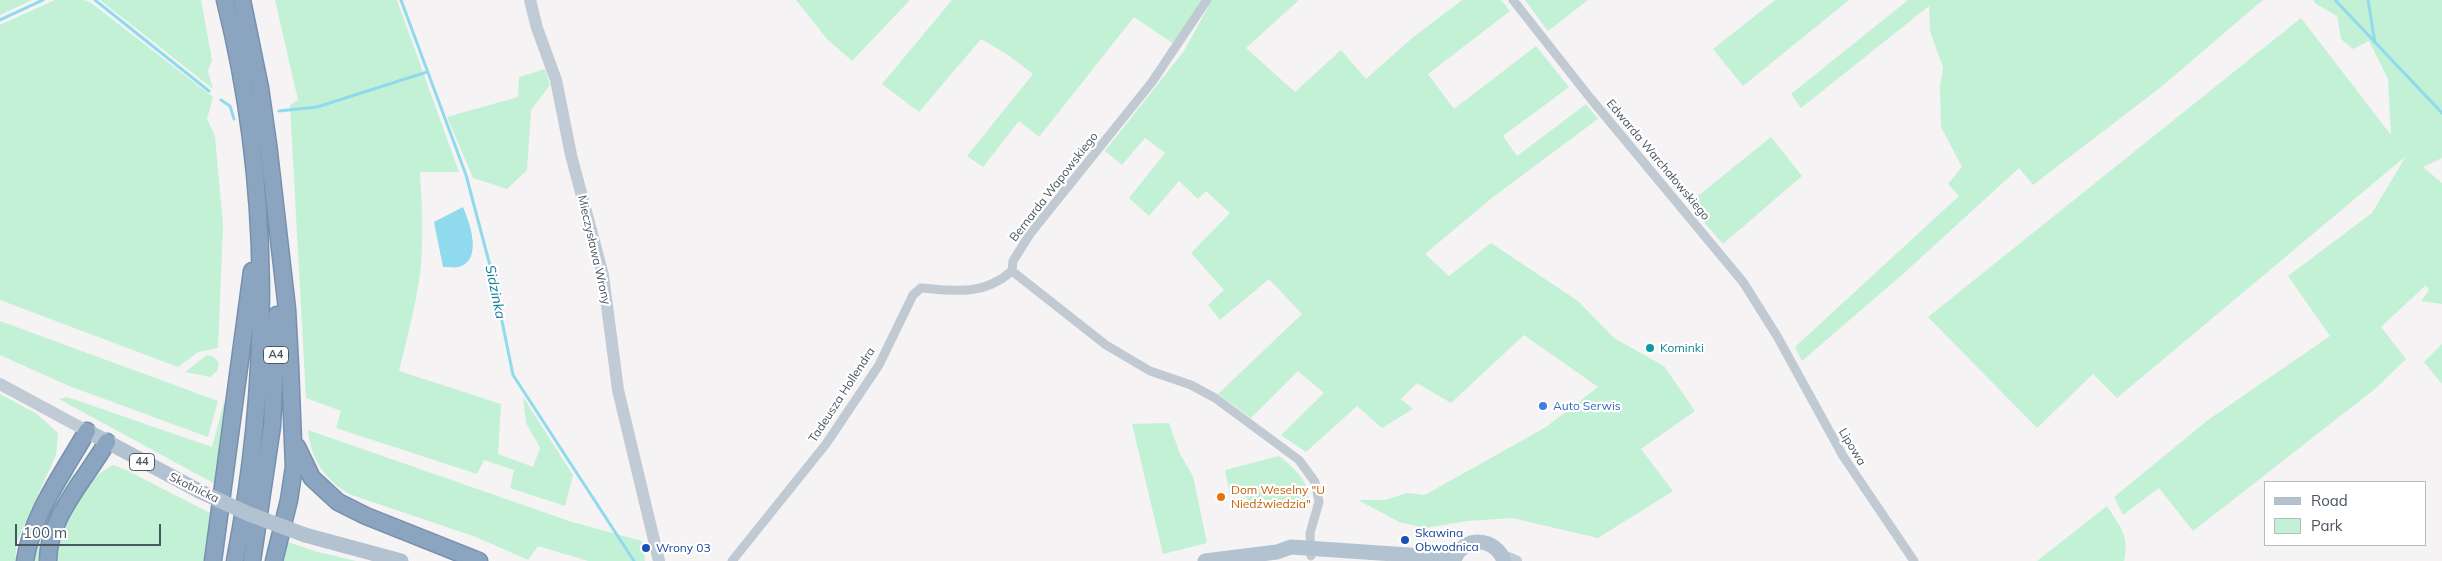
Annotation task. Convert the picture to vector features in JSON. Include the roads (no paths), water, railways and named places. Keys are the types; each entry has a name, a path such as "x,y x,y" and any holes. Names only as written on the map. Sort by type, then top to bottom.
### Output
{"highway":[{"name":"A4","path":"225,0 248,118 259,219 261,316 257,401 249,471 235,561"},
{"name":"A4","path":"242,0 260,88 274,207 278,324 272,426 252,561"},
{"path":"274,207 287,309 293,435 292,484 274,561"},
{"path":"213,561 237,394 259,219"},
{"path":"25,561 29,540 40,513 86,431"},
{"path":"293,435 301,457 312,478 338,502 366,516 479,561"},
{"path":"48,561 50,542 60,519 107,442"}],"main road":[{"name":"Skotnicka","path":"86,431 199,491 249,514 305,535 401,561"},
{"path":"1205,561 1277,552 1293,556 1311,552 1373,558 1456,557 1469,544 1483,541 1496,547 1508,559"}],"street":[{"name":"Mieczysława Wrony","path":"530,0 537,28 556,80 571,155 604,279 618,390 658,561"},
{"name":"Bernarda Wapowskiego","path":"1012,272 1013,261 1030,234 1152,82 1207,0"},
{"name":"Edwarda Warchałowskiego","path":"1513,0 1591,99 1720,251 1743,282 1779,340"},
{"name":"Tadeusza Hollendra","path":"732,561 826,444 879,365 913,294 921,288 964,291 981,290 1002,280 1012,272"},
{"path":"1012,272 1106,346 1150,371 1191,385 1214,398 1299,460 1315,482 1319,502 1310,533 1311,552"},
{"name":"Lipowa","path":"1779,340 1843,456 1914,561"},
{"name":"Skotnicka","path":"0,384 86,431"}],"water":[{"path":"463,207 473,240 471,257 459,267 443,267 434,222"}],"waterway":[{"path":"0,20 43,0"},
{"path":"95,0 209,91"},
{"name":"Sidzinka","path":"401,0 466,175 493,277 513,375 634,561"},
{"path":"2335,0 2442,113"},
{"path":"2368,0 2375,43"},
{"path":"279,111 317,107 427,72"},
{"path":"221,100 230,106 234,119"}],"place":[{"name":"Kominki","path":"1650,348"},
{"name":"Auto Serwis","path":"1543,406"},
{"name":"Dom Weselny \"U Niedźwiedzia\"","path":"1221,497"},
{"name":"Skawina Obwodnica","path":"1405,540"},
{"name":"Wrony 03","path":"646,548"}]}
